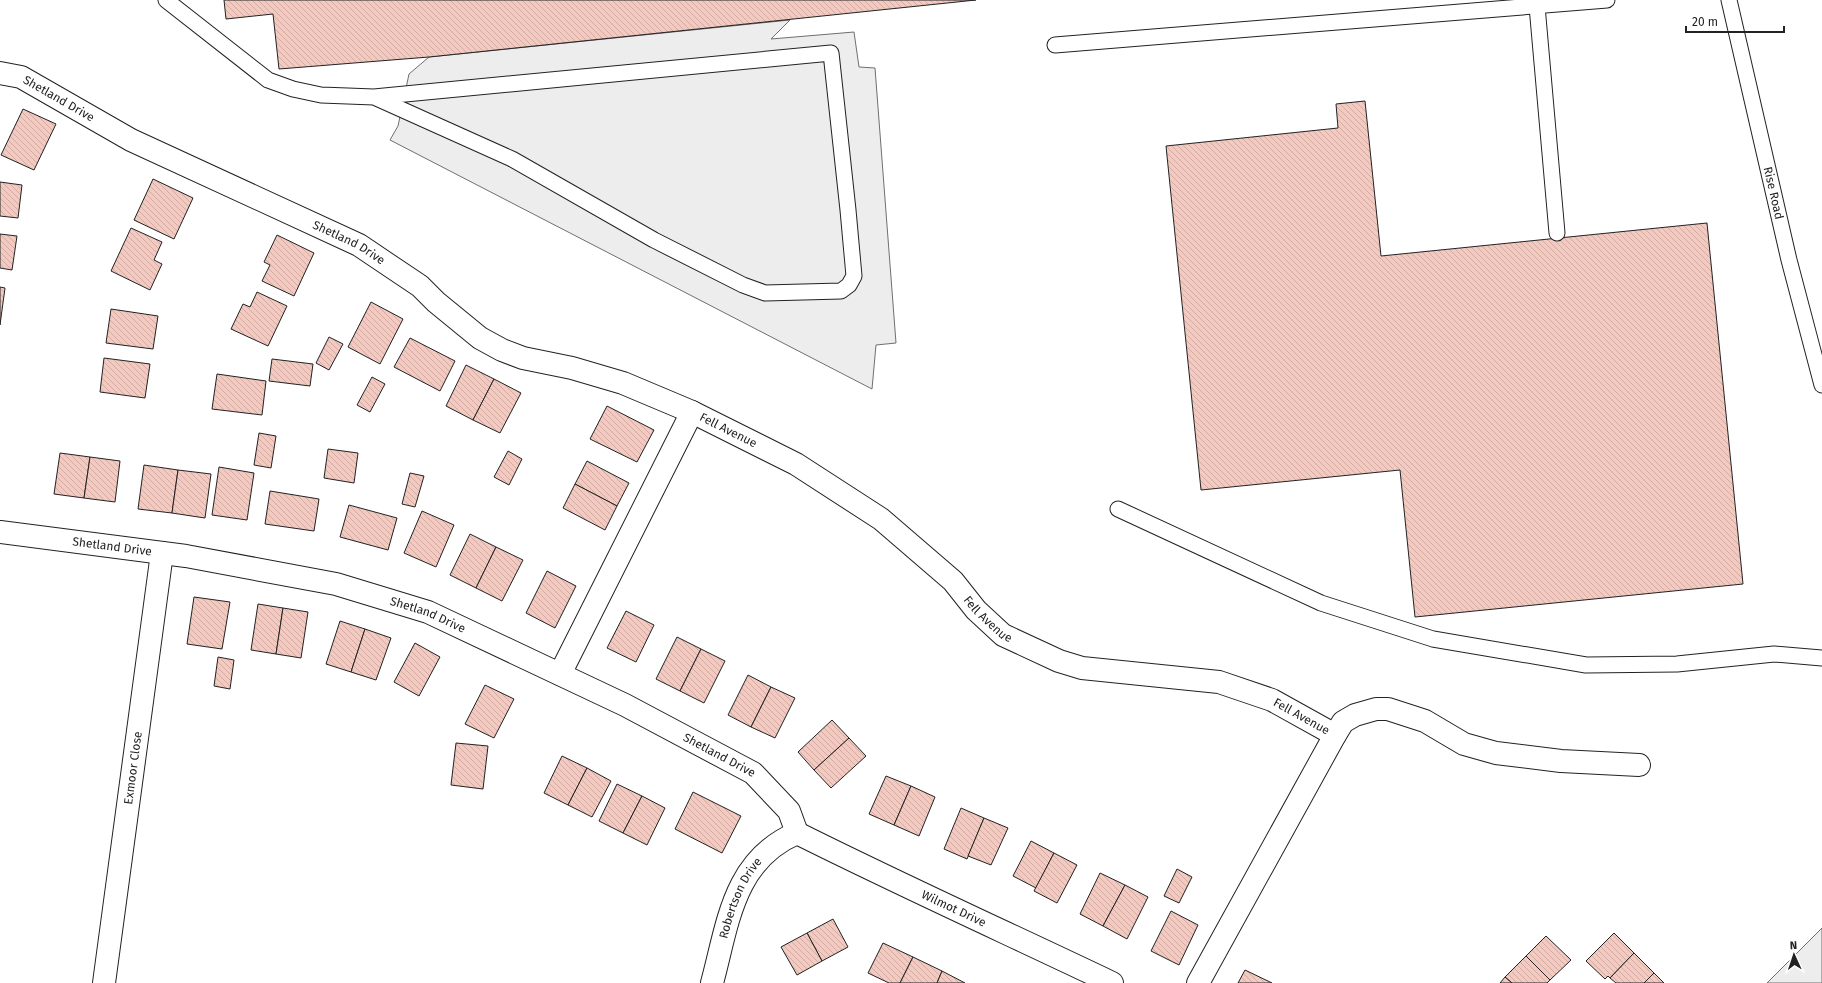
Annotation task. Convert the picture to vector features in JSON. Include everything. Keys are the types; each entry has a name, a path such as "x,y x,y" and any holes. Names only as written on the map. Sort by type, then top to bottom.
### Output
{"street":[{"name":"Shetland Drive","path":"0,73 21,77 131,140 359,245 420,286 436,302 480,338 502,350 523,358 572,368 624,383 692,412"},
{"name":"Fell Avenue","path":"560,674 692,412 796,464 881,519 953,581 976,610 1002,635 1059,662 1082,668 1219,682 1272,700 1335,735 1198,983"},
{"name":"Shetland Drive","path":"0,532 194,558 343,586 428,612 625,705 752,773 789,811 797,833"},
{"name":"Exmoor Close","path":"104,983 162,553"},
{"path":"1335,735 1343,722 1355,715 1376,709 1388,709 1425,721 1464,744 1496,753 1561,761 1639,765"},
{"name":"Robertson Drive","path":"712,983 735,896 749,869 763,854 782,839 797,833"},
{"name":"Wilmot Drive","path":"797,833 878,874 971,915 1112,983"}],"lane":[{"path":"166,0 268,80 293,89 321,94 374,97 831,53 854,276 850,285 841,291 765,293 743,285 654,240 512,159 374,97"},
{"path":"1055,44 1607,0"},
{"name":"Rise Road","path":"1729,0 1789,260 1822,385"},
{"path":"1537,6 1557,233"},
{"path":"1118,510 1321,603 1433,639 1586,665 1676,664 1774,654 1822,658"}],"shaded area":[{"path":"790,20 771,39 854,32 859,67 875,68 896,343 876,345 872,389 390,140 398,126 409,74 429,57"},
{"path":"1822,928 1822,983 1767,983"}],"building":[{"path":"224,0 976,0 429,57 279,69 273,14 226,19"},
{"path":"1365,101 1381,256 1707,223 1743,584 1415,617 1400,470 1201,490 1166,146 1338,128 1336,104"},
{"path":"23,109 56,124 34,170 1,155"},
{"path":"153,179 193,198 174,239 134,220"},
{"path":"0,182 22,185 18,218 0,216"},
{"path":"131,228 162,242 154,260 162,264 150,290 111,271"},
{"path":"0,234 17,236 12,270 0,268"},
{"path":"277,235 314,253 294,296 262,281 270,265 264,262"},
{"path":"0,287 5,288 0,325"},
{"path":"257,292 287,306 268,346 231,329 243,304 250,307"},
{"path":"371,302 403,319 380,364 348,347"},
{"path":"111,309 158,316 153,349 106,343"},
{"path":"329,337 343,344 329,370 316,363"},
{"path":"410,338 455,361 440,391 394,367"},
{"path":"104,358 150,364 145,398 100,392"},
{"path":"272,359 313,364 310,386 269,381"},
{"path":"466,365 494,379 473,420 446,406"},
{"path":"217,374 266,381 262,415 212,409"},
{"path":"372,377 385,384 370,412 357,405"},
{"path":"494,379 521,393 500,433 473,420"},
{"path":"607,406 654,430 637,462 590,439"},
{"path":"259,433 276,436 271,468 254,465"},
{"path":"328,449 358,453 354,483 324,478"},
{"path":"508,451 522,459 509,485 494,477"},
{"path":"60,453 90,457 84,498 54,494"},
{"path":"90,457 120,461 115,502 84,498"},
{"path":"587,461 629,483 617,506 575,484"},
{"path":"144,465 178,470 172,513 138,509"},
{"path":"219,467 254,473 247,520 212,515"},
{"path":"178,470 211,474 205,518 172,513"},
{"path":"410,473 424,476 415,507 402,504"},
{"path":"575,484 617,506 605,530 563,508"},
{"path":"270,491 319,499 314,531 265,524"},
{"path":"349,505 397,518 388,550 340,537"},
{"path":"422,511 454,525 436,567 404,553"},
{"path":"470,534 496,547 476,588 450,575"},
{"path":"496,547 523,560 502,601 476,588"},
{"path":"547,571 576,586 555,628 526,613"},
{"path":"194,597 230,602 222,649 187,644"},
{"path":"258,604 283,608 276,654 251,650"},
{"path":"283,608 308,612 301,658 276,654"},
{"path":"626,611 654,625 636,662 607,648"},
{"path":"340,621 365,629 351,672 326,664"},
{"path":"365,629 391,638 376,680 351,672"},
{"path":"677,637 701,649 680,691 656,679"},
{"path":"415,643 440,657 419,696 394,682"},
{"path":"701,649 725,661 704,703 680,691"},
{"path":"218,657 234,660 230,689 214,686"},
{"path":"748,675 771,687 751,727 728,715"},
{"path":"485,685 514,699 494,738 465,724"},
{"path":"771,687 795,698 775,738 751,727"},
{"path":"832,720 849,738 814,770 798,752"},
{"path":"849,738 866,756 831,788 814,770"},
{"path":"456,743 488,746 483,789 451,785"},
{"path":"562,756 587,768 568,805 544,793"},
{"path":"587,768 611,781 592,817 568,805"},
{"path":"886,776 911,786 894,825 869,814"},
{"path":"617,784 642,796 623,833 599,821"},
{"path":"911,786 935,797 919,836 894,825"},
{"path":"693,792 741,816 722,853 675,829"},
{"path":"642,796 665,808 647,845 623,833"},
{"path":"961,808 984,818 967,859 944,849"},
{"path":"984,818 1008,828 991,865 968,856"},
{"path":"1031,841 1054,853 1036,888 1013,876"},
{"path":"1054,853 1077,865 1057,903 1034,891"},
{"path":"1177,869 1192,877 1179,903 1164,896"},
{"path":"1100,873 1125,885 1103,926 1080,914"},
{"path":"1125,885 1148,897 1127,939 1103,926"},
{"path":"1171,911 1198,925 1179,965 1151,951"},
{"path":"833,919 848,947 822,961 807,933"},
{"path":"807,933 822,961 797,975 781,947"},
{"path":"1614,933 1634,953 1610,978 1608,976 1605,979 1586,961"},
{"path":"1546,936 1571,960 1550,980 1526,956"},
{"path":"883,943 913,957 900,983 889,983 868,973"},
{"path":"1634,953 1654,973 1644,983 1616,983 1610,978"},
{"path":"1526,956 1550,980 1547,983 1512,983 1505,977"},
{"path":"913,957 942,971 937,983 900,983"},
{"path":"1245,970 1272,983 1238,983"},
{"path":"942,971 965,983 937,983"},
{"path":"1654,973 1664,983 1644,983"},
{"path":"1505,977 1512,983 1500,983"}]}
